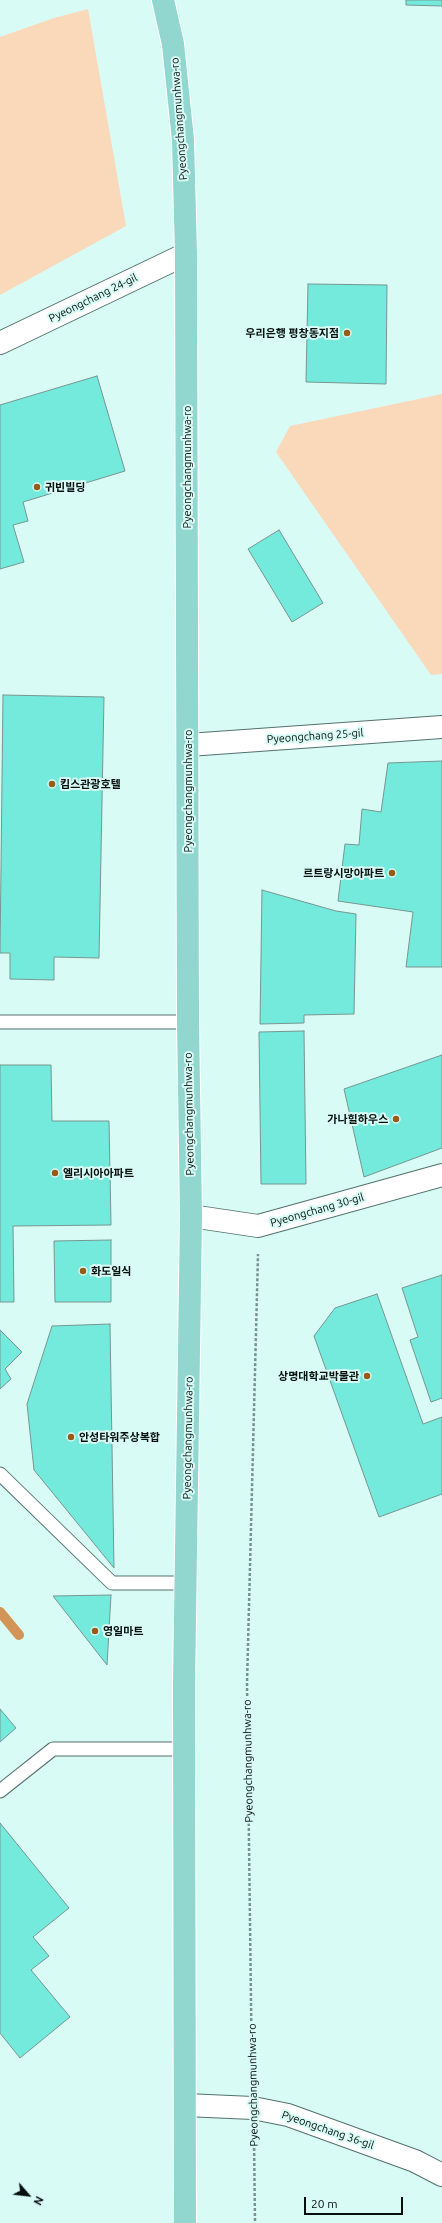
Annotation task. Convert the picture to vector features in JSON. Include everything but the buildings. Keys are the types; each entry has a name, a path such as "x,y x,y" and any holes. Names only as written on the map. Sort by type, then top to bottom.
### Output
{"main road":[{"name":"Pyeongchangmunhwa-ro","path":"163,0 173,44 183,140 186,254 188,1022 191,1216 184,1749 185,2223"}],"street":[{"name":"Pyeongchang 24-gil","path":"0,343 186,254"},
{"name":"Pyeongchang 25-gil","path":"188,745 442,727"},
{"name":"Pyeongchang 30-gil","path":"191,1216 258,1226 442,1175"},
{"name":"Pyeongchang 36-gil","path":"185,2105 253,2108 288,2115 415,2161 442,2175"}],"lane":[{"path":"0,1022 188,1022"},
{"path":"0,1474 112,1583 186,1583"},
{"path":"0,1791 53,1749 184,1749"}],"path":[{"name":"Pyeongchangmunhwa-ro","path":"255,2223 247,1684 258,1226"}],"shaded area":[{"path":"88,9 126,226 0,295 0,37 54,18"},
{"path":"442,394 442,674 431,675 276,452 290,426"}],"waterway":[{"path":"0,1612 19,1635"}],"place":[{"name":"우리은행 평창동지점","path":"347,333"},
{"name":"귀빈빌딩","path":"37,487"},
{"name":"킴스관광호텔","path":"52,784"},
{"name":"르트랑시망아파트","path":"392,873"},
{"name":"가나힐하우스","path":"396,1119"},
{"name":"엘리시아아파트","path":"55,1173"},
{"name":"화도일식","path":"83,1271"},
{"name":"상명대학교박물관","path":"367,1376"},
{"name":"안성타워주상복합","path":"71,1437"},
{"name":"영일마트","path":"95,1631"}]}
